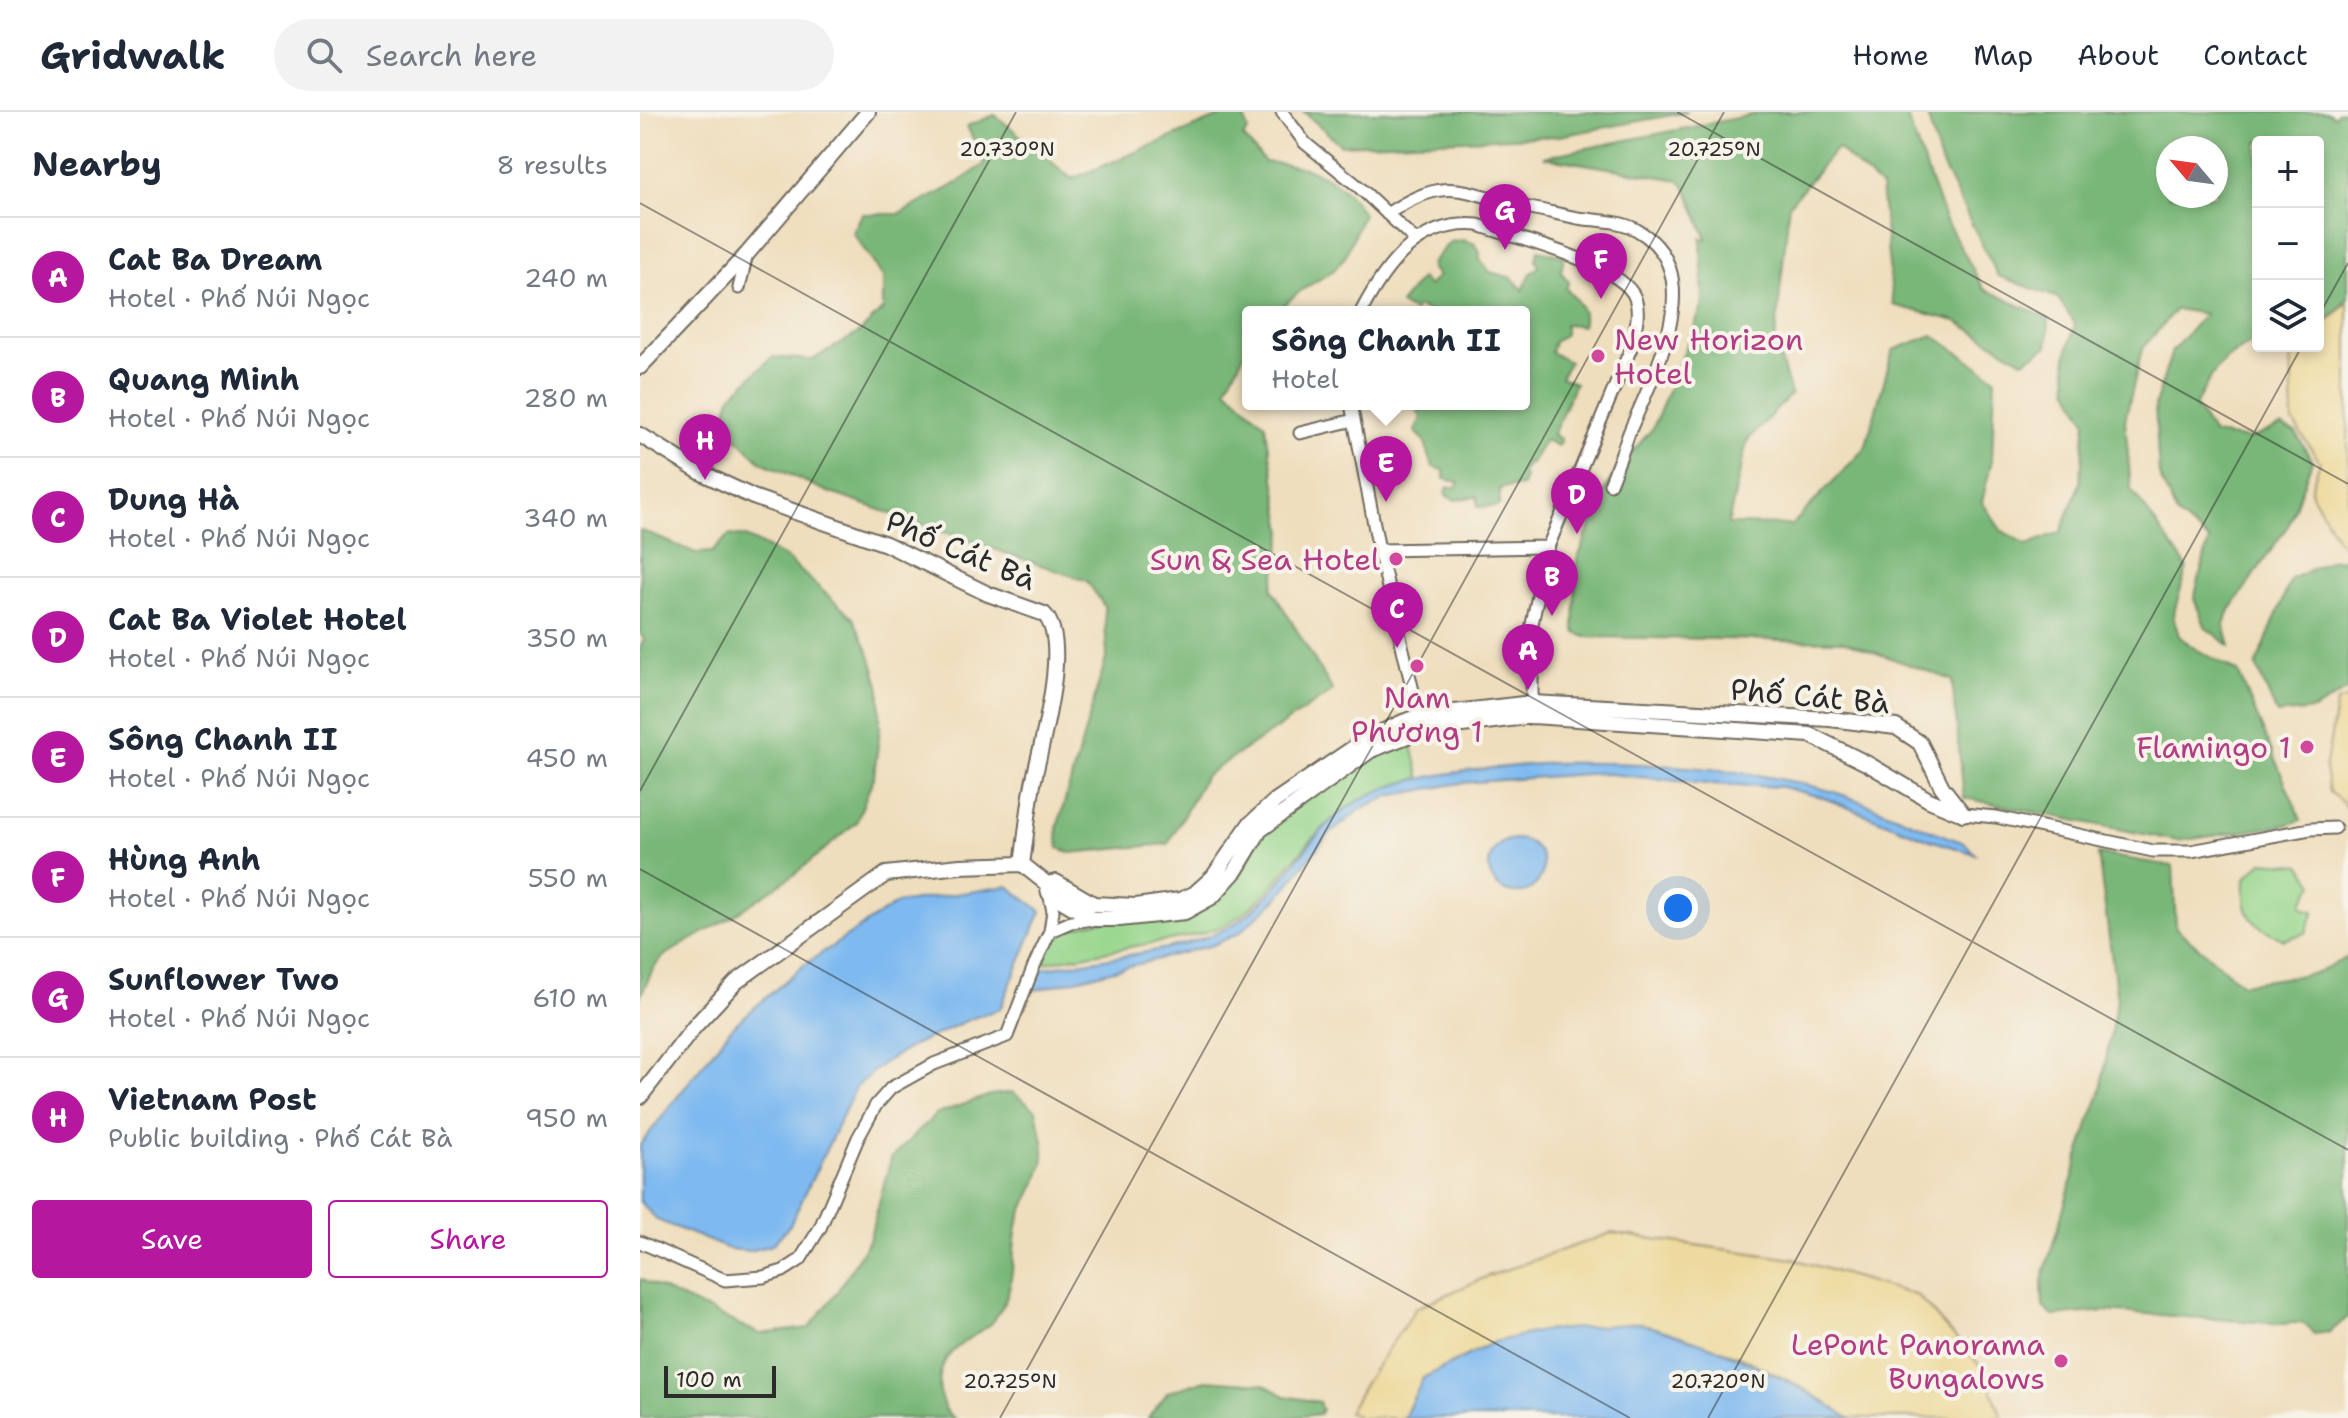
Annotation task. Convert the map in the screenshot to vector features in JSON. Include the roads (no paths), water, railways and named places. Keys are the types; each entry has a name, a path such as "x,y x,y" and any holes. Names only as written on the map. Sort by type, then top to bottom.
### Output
{"main road":[{"path":"640,367 747,254 868,112"},
{"name":"Phố Cát Bà","path":"640,435 700,472 753,497 886,544 988,594 1044,614 1051,620 1056,659 1032,787 1022,864"},
{"name":"Phố Cát Bà","path":"1093,912 1119,919 1185,912 1197,900 1212,897 1236,870 1260,830 1291,798 1371,750 1421,723 1532,710 1689,719 1830,719 1896,727 1920,743 1942,787 1963,814"},
{"name":"Phố Cát Bà","path":"1689,719 1810,735 1929,800 1963,814"},
{"path":"640,1097 695,1026 736,982 886,874 960,866 1022,864 1048,888 1093,912"}],"street":[{"path":"1282,112 1305,143 1415,240"},
{"path":"1387,214 1434,190 1465,190 1524,207 1626,225 1657,245 1667,262 1673,290 1669,330 1660,363 1610,484"},
{"path":"1364,306 1371,293 1415,240 1447,226 1478,225 1593,263 1635,296 1637,314 1631,348 1548,547 1532,624 1532,710"},
{"path":"739,288 747,254"},
{"path":"1352,410 1379,550 1421,723"},
{"path":"1300,433 1354,420"},
{"path":"1379,550 1548,547"},
{"path":"1963,814 1996,817 2153,851 2191,851 2310,829 2335,828"},
{"path":"640,1242 725,1280 763,1277 783,1271 800,1260 820,1228 858,1138 876,1105 891,1088 934,1064 1007,1036 1050,931 1053,911 1048,888"},
{"path":"1050,931 1093,912"}],"water":[{"path":"1549,763 1693,768 1802,784 1851,798 1965,843 1975,854 1930,840 1824,798 1782,787 1708,784 1600,773 1461,783 1389,796 1361,809 1327,836 1277,899 1239,933 1213,945 1036,990 1031,985 1037,971 1047,968 1184,944 1225,929 1268,896 1326,826 1348,808 1373,794 1430,776"},
{"path":"1516,839 1535,847 1543,866 1535,885 1516,893 1497,885 1489,866 1497,847"},
{"path":"1008,886 1041,911 1000,1009 916,1044 883,1063 856,1087 790,1225 772,1245 750,1251 729,1249 657,1220 640,1202 640,1145 732,1027 804,965 897,903"},
{"path":"1638,1323 1748,1362 1849,1418 1404,1418 1423,1378 1494,1342 1541,1331"}],"place":[{"name":"Sunflower Two","path":"1505,250"},
{"name":"Hùng Anh","path":"1601,299"},
{"name":"New Horizon Hotel","path":"1598,356"},
{"name":"Vietnam Post","path":"705,480"},
{"name":"Sông Chanh II","path":"1386,502"},
{"name":"Cat Ba Violet Hotel","path":"1577,534"},
{"name":"Sun & Sea Hotel","path":"1396,559"},
{"name":"Quang Minh","path":"1552,616"},
{"name":"Dung Hà","path":"1397,648"},
{"name":"Nam Phương 1","path":"1417,666"},
{"name":"Cat Ba Dream","path":"1528,690"},
{"name":"Flamingo 1","path":"2307,747"},
{"name":"LePont Panorama Bungalows","path":"2061,1361"}]}
